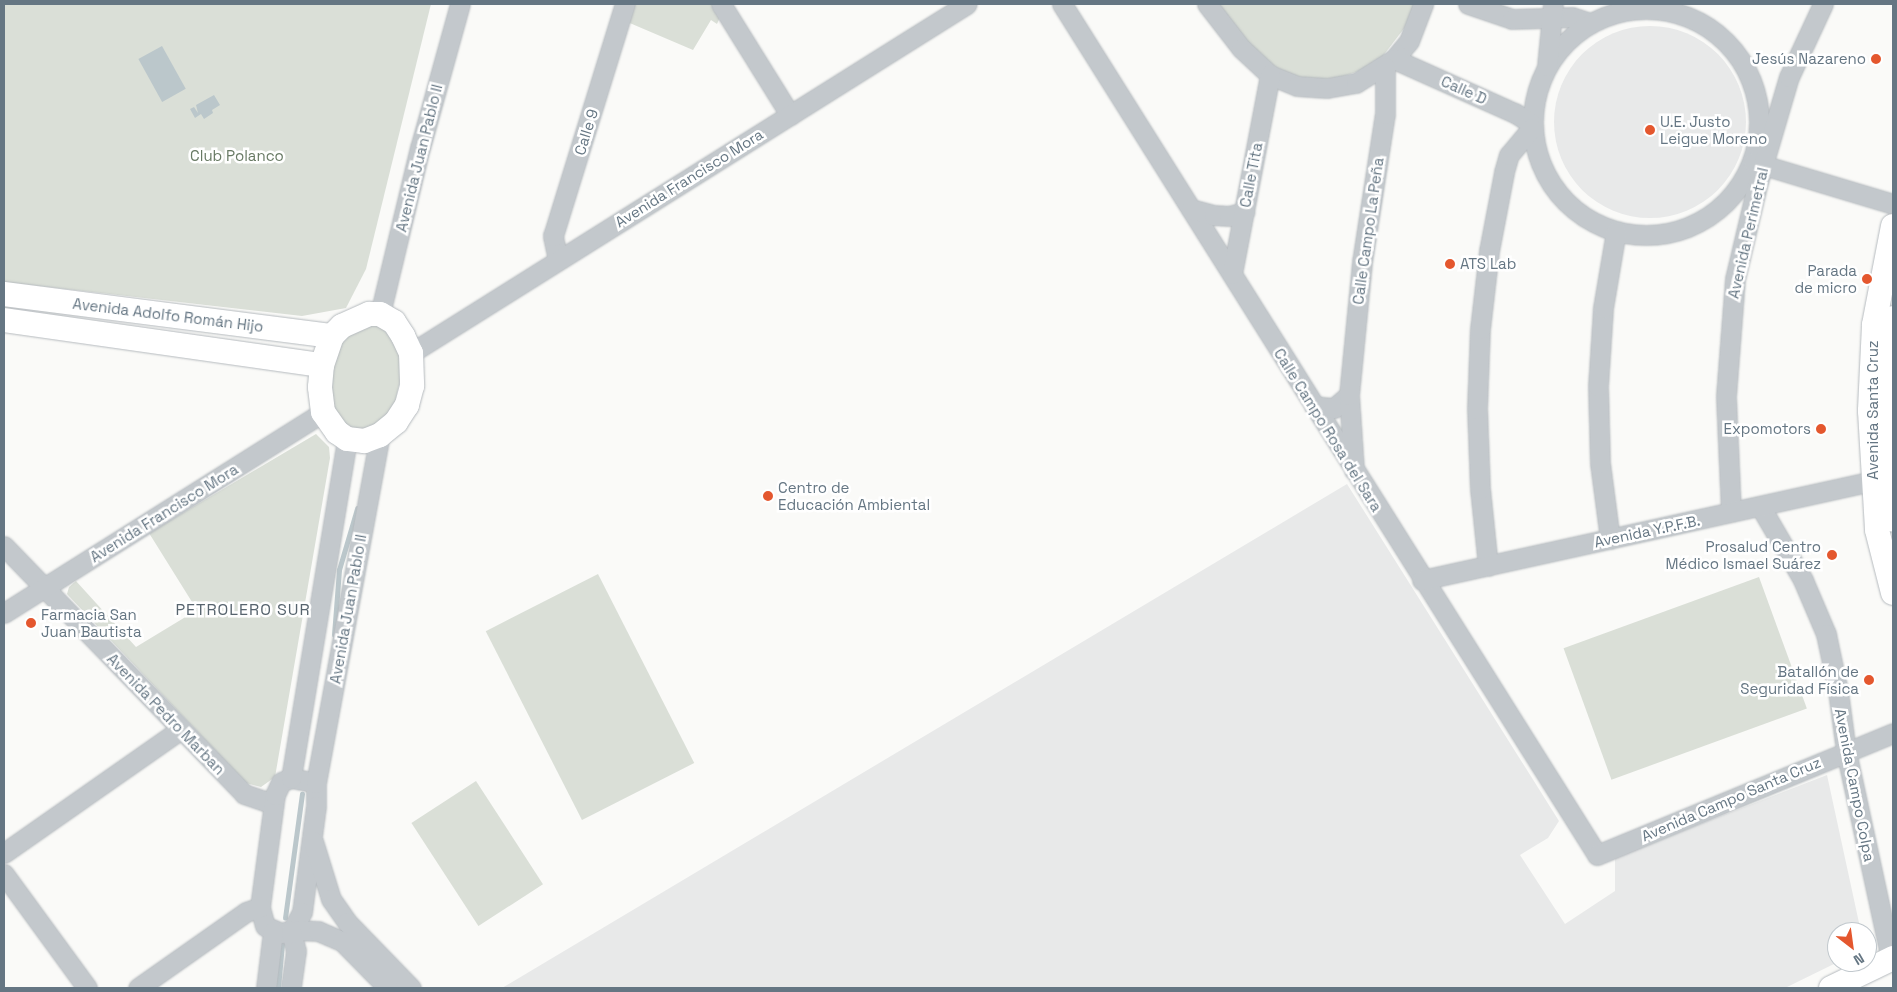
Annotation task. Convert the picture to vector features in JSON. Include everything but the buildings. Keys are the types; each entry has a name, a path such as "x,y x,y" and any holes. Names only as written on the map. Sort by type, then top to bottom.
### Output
{"main road":[{"name":"Avenida Santa Cruz","path":"1893,226 1874,325 1870,411 1872,481 1877,530 1893,593"},
{"name":"Avenida Adolfo Román Hijo","path":"4,294 332,336"},
{"path":"380,314 394,322 411,353 412,386 407,405 396,422 380,435 364,441 347,439 333,428 323,412 320,388 322,364 332,336 357,317 380,314"},
{"name":"Avenida Santa Cruz","path":"1893,318 1887,411 1893,520"},
{"name":"Avenida Adolfo Román Hijo","path":"4,320 322,364"},
{"path":"1831,988 1892,958"}],"street":[{"name":"Avenida Juan Pablo II","path":"380,314 420,148 460,4"},
{"name":"Calle 9","path":"558,260 553,236 625,4"},
{"path":"721,4 790,115"},
{"name":"Avenida Francisco Mora","path":"411,353 790,115 940,11 967,4"},
{"name":"Calle Campo Rosa del Sara","path":"1062,4 1355,474 1597,854"},
{"path":"1206,4 1241,48 1270,75 1298,86 1327,88 1356,82 1390,63 1409,40 1423,4"},
{"path":"1468,4 1512,19 1552,10 1591,23"},
{"name":"Avenida Perimetral","path":"1731,512 1726,454 1728,337 1735,279 1758,163 1789,77 1823,4"},
{"path":"1547,66 1566,42 1591,23 1634,9 1681,9 1706,25 1728,44 1745,67 1756,94 1759,128 1758,163 1736,191 1711,214 1681,229 1648,235 1616,231 1582,217 1556,192 1539,161 1532,126 1536,94 1547,66 1552,10"},
{"name":"Calle D","path":"1390,63 1515,113 1532,126"},
{"name":"Calle Campo La Peña","path":"1355,474 1349,395 1362,262 1385,114 1390,63"},
{"name":"Calle Tita","path":"1232,274 1270,75"},
{"name":"Avenida Perimetral","path":"1756,94 1775,90 1789,77"},
{"path":"1488,566 1480,489 1477,409 1480,330 1489,250 1504,172 1519,140 1532,126"},
{"path":"1504,172 1522,158 1539,161"},
{"path":"1758,163 1893,204"},
{"path":"1191,209 1214,215 1229,216 1244,212"},
{"path":"1610,539 1600,464 1598,386 1603,308 1616,231"},
{"path":"1314,406 1334,408 1349,395"},
{"name":"Avenida Francisco Mora","path":"4,613 323,412"},
{"name":"Avenida Juan Pablo II","path":"285,931 302,912 312,839 316,783 380,435"},
{"name":"Avenida Juan Pablo II","path":"291,778 347,439"},
{"name":"Avenida Y.P.F.B.","path":"1422,580 1872,481"},
{"name":"Avenida Campo Colpa","path":"1760,506 1803,580 1826,634 1838,691 1846,751 1892,958"},
{"name":"Avenida Pedro Marban","path":"4,546 244,794 273,804"},
{"path":"4,853 181,729"},
{"name":"Avenida Campo Santa Cruz","path":"1597,854 1846,751 1893,734"},
{"path":"316,783 291,778 281,782 276,788 260,907 266,926 285,931 318,931 342,941 388,988"},
{"path":"312,839 320,855 331,898 347,922 412,988"},
{"path":"4,874 87,988"},
{"path":"138,988 246,912 260,907"},
{"path":"266,988 285,931"},
{"path":"285,931 296,951 291,988"}],"shaded area":[{"name":"U.E. Justo Leigue Moreno","path":"1650,26 1678,30 1703,42 1718,54 1730,69 1742,94 1746,122 1742,150 1730,175 1718,190 1703,202 1678,214 1650,218 1622,214 1597,202 1582,190 1570,175 1558,150 1554,122 1558,94 1570,69 1582,54 1597,42 1622,30"},
{"path":"162,46 186,89 162,102 138,59"},
{"path":"214,95 220,105 212,110 213,113 204,119 201,114 195,118 190,109 194,107 198,113 196,105"},
{"path":"1347,484 1559,821 1548,838 1520,855 1565,924 1615,891 1615,857 1827,775 1859,922 1827,922 1827,967 1785,988 502,988"}],"green space":[{"name":"Club Polanco","path":"4,4 431,4 366,269 346,308 302,316 4,282"},
{"path":"632,4 714,4 721,15 717,24 711,20 693,50 625,21"},
{"path":"1216,4 1414,4 1409,22 1376,65 1339,78 1313,80 1287,75 1265,63"},
{"path":"362,324 386,325 398,342 402,373 394,406 379,426 356,434 331,411 330,361 338,343"},
{"path":"316,434 329,447 330,458 275,777 261,787 246,783 67,594 69,587 76,581 136,647 197,610 149,533"},
{"path":"598,574 694,763 582,820 486,631"},
{"path":"1759,577 1807,709 1611,780 1564,648"},
{"path":"476,781 543,884 478,926 411,823"}],"waterway":[{"path":"334,635 339,570 357,509"},
{"path":"285,918 302,794"},
{"path":"278,988 282,944"}],"place":[{"name":"Jesús Nazareno","path":"1876,59"},
{"name":"U.E. Justo Leigue Moreno","path":"1650,130"},
{"name":"ATS Lab","path":"1450,264"},
{"name":"Parada de micro","path":"1867,279"},
{"name":"Expomotors","path":"1821,429"},
{"name":"Centro de Educación Ambiental","path":"768,496"},
{"name":"Prosalud Centro Médico Ismael Suárez","path":"1832,555"},
{"name":"Farmacia San Juan Bautista","path":"31,623"},
{"name":"Batallón de Seguridad Física","path":"1869,680"}],"district":[{"name":"PETROLERO SUR","path":"243,610"}]}
